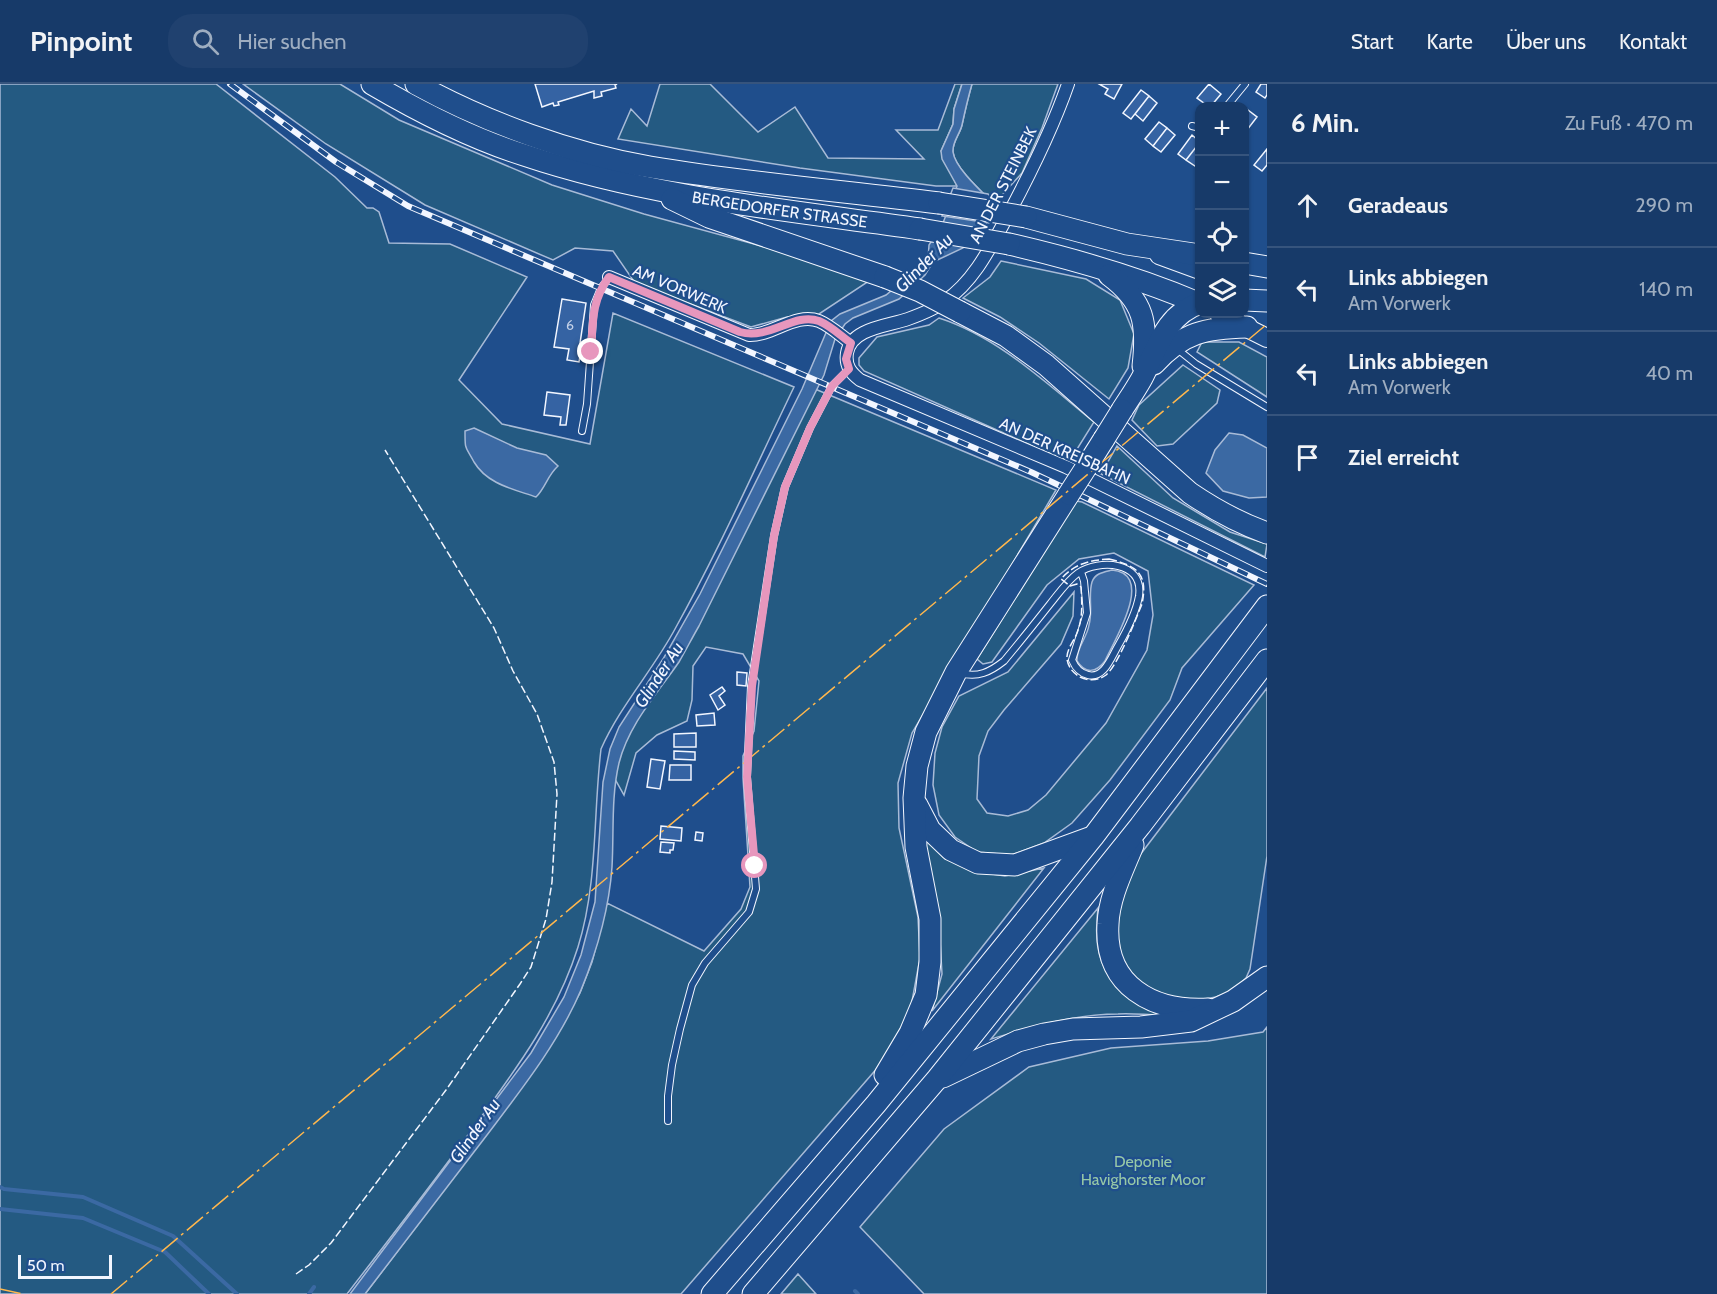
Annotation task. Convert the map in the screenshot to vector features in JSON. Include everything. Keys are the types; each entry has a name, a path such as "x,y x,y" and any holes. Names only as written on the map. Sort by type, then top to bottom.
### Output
{"highway":[{"name":"BERGEDORFER STRASSE","path":"372,84 435,117 521,154 563,168 650,189 1009,244 1096,266 1195,302"},
{"name":"BERGEDORFER STRASSE","path":"416,84 442,99 503,124 578,149 648,167 939,202 1026,217 1127,244"},
{"path":"650,189 709,217 920,291 1006,336 1046,365 1190,493 1212,509 1237,522 1267,533"},
{"path":"1127,244 1195,254"},
{"path":"1249,264 1267,267"},
{"path":"1096,266 1126,289 1138,304 1143,322 1142,378"},
{"path":"1249,300 1267,301"},
{"path":"876,1104 884,1078 910,1033 926,995 930,963 930,919 916,847 914,798 917,766 926,732 956,672 1142,378 1167,327 1179,314 1195,305"},
{"path":"1142,378 1173,345 1187,337 1213,328 1247,327"},
{"path":"712,1294 876,1104 1093,837 1267,606"},
{"path":"753,1294 937,1079 1140,826 1267,660"},
{"path":"914,798 930,830 951,850 978,863 1015,865 1093,837"},
{"path":"1140,826 1109,911 1108,937 1113,962 1120,974 1138,993 1164,1005 1193,1010 1221,1007"},
{"path":"937,1079 1018,1041 1044,1034 1073,1029 1174,1024 1191,1021 1248,992 1267,977"}],"main road":[{"name":"BERGEDORFER STRASSE","path":"1127,244 1195,268"},
{"path":"1249,292 1267,301"},
{"path":"1228,318 1267,338"}],"street":[{"name":"AN DER STEINBEK","path":"851,343 870,330 909,319 944,302 974,273 1029,176 1068,84"},
{"name":"AM VORWERK","path":"609,277 749,335 766,333 802,320 814,320 827,325 851,343"},
{"path":"849,369 846,359 851,343"},
{"name":"AN DER KREISBAHN","path":"849,369 860,380 1066,467 1267,566"}],"lane":[{"path":"1230,102 1245,84"},
{"name":"AM VORWERK","path":"582,431 587,404 594,305 601,288 609,277"},
{"path":"1173,345 1196,364 1267,407"},
{"path":"668,1121 672,1065 692,985 705,963 748,912 756,889 747,777 752,686 774,536 785,487 810,428 832,386 849,369"},
{"path":"956,672 972,676 992,670 1004,661 1066,584 1081,572 1105,564 1120,565 1131,572 1137,580 1139,594 1123,638 1100,674 1093,676 1083,674 1075,667 1072,660 1087,613 1081,572"}],"green space":[{"path":"0,84 216,84 335,177 367,208 373,208 379,212 389,243 450,244 527,277 459,380 502,424 590,444 613,313 794,387 691,599 666,644 617,718 601,749 589,898 578,947 559,995 534,1040 506,1082 347,1294 0,1294"},
{"path":"243,84 340,84 399,120 552,185 644,214 772,249 869,281 819,314 787,317 751,327 635,283 613,251 575,248 553,260 425,205 326,144"},
{"path":"660,84 710,84 758,132 795,107 828,158 924,159 896,130 938,130 955,84 962,84 954,109 953,124 941,151 957,186 936,186 800,168 618,139 631,109 647,126"},
{"path":"972,84 1058,84 1022,173 994,204 964,172 953,152"},
{"path":"1001,261 1086,279 1120,300 1134,334 1128,368 1109,399 1039,343 1000,317 963,298 990,277"},
{"path":"939,318 961,326 1021,362 1094,422 1069,462 864,371 859,365 859,358 877,337 929,325"},
{"path":"1202,342 1239,342 1267,357 1267,397 1197,352"},
{"path":"1183,365 1220,390 1217,403 1173,444 1157,446 1132,420 1139,405"},
{"path":"815,389 1056,490 912,733 898,783 899,828 918,917 920,958 910,1012 879,1066 681,1294 365,1294 504,1111 561,1027 580,993 592,962 607,903 704,951 741,909 750,887 743,756 754,731 759,681 743,654 706,647 693,666 692,700 687,721 657,735 636,753 624,795 615,779 620,745 666,675"},
{"path":"1117,446 1173,498 1230,532 1267,544 1265,557 1101,474"},
{"path":"1076,501 1254,585 1182,668 1170,700 1110,780 1072,823 1044,843 1011,855 977,852 955,837 939,815 933,785 935,753 942,727 959,696 1008,672 1074,592 1073,616 1061,644 988,731 979,756 977,799 987,813 1008,816 1028,810 1046,795 1106,723 1147,650 1153,615 1148,571 1114,553 1079,559 1047,585 992,662 983,664 977,659"},
{"path":"1267,688 1267,856 1250,969 1246,978 1232,991 1216,997 1193,1001 1152,993 1123,966 1115,919 1131,871 1140,855"},
{"path":"922,834 943,857 972,871 1005,876 1044,868 932,1011 942,974 940,940"},
{"path":"1098,908 1098,946 1101,961 1108,974 1128,995 1160,1015 1086,1016 991,1039"},
{"name":"Deponie Havighorster Moor","path":"1267,1027 1267,1294 924,1294 860,1227 944,1129 1029,1067 1111,1048 1208,1041 1263,1032"},
{"path":"798,1274 816,1294 781,1294"}],"water":[{"name":"Glinder Au","path":"962,84 972,84 953,152 964,172 994,204 985,226 963,248 933,262 925,275 899,299 853,318 845,324 835,339 824,375 699,626 679,662 637,722 624,749 619,763 615,789 612,867 605,915 592,960 572,1009 551,1047 526,1083 365,1294 350,1294 531,1053 564,997 581,955 595,902 603,782 610,749 619,727 663,659 700,594 802,389 831,321 840,314 886,295 928,260 929,245 943,223 957,186 942,159 941,151 953,124 954,109"},
{"path":"474,428 517,448 546,455 558,466 536,497 501,485 479,469 465,445 465,431"},
{"path":"1229,433 1243,435 1267,448 1267,497 1249,498 1223,491 1206,473 1215,450"},
{"path":"1112,570 1125,574 1131,583 1128,610 1105,661 1094,670 1087,670 1077,661 1077,656 1088,630 1092,582 1103,572"}],"pier":[{"path":"953,188 988,194 997,204 989,223 942,216"}],"building":[{"path":"535,84 617,84 616,88 601,92 602,96 594,98 594,91 558,102 559,105 554,106 553,103 542,107"},
{"path":"1099,84 1122,84 1114,99 1105,94 1108,89"},
{"path":"1209,84 1221,94 1214,102 1202,102 1197,98"},
{"path":"1261,84 1267,84 1265,98 1256,92"},
{"path":"1141,90 1149,96 1131,119 1123,113"},
{"path":"1149,96 1157,103 1143,121 1135,114"},
{"path":"1249,111 1257,117 1249,127"},
{"path":"1159,122 1167,128 1153,146 1145,139"},
{"path":"1167,128 1175,135 1161,152 1153,146"},
{"path":"1192,135 1195,138 1195,148 1186,160 1178,154"},
{"path":"1195,148 1195,166 1186,160"},
{"path":"1267,149 1267,165 1262,171 1254,165"},
{"path":"562,299 586,303 579,362 567,360 569,349 554,347"},
{"path":"547,392 570,395 566,425 560,425 561,417 544,415"},
{"path":"737,672 747,673 746,686 737,685"},
{"path":"722,687 725,691 719,696 725,705 718,710 710,695"},
{"path":"714,713 715,725 697,726 696,715"},
{"path":"696,733 696,747 674,747 674,734"},
{"path":"674,751 695,752 695,760 674,759"},
{"path":"651,759 665,761 660,789 647,787"},
{"path":"670,765 691,765 691,780 669,780"},
{"path":"661,826 682,828 681,841 660,839"},
{"path":"696,832 703,833 702,841 695,840"},
{"path":"661,842 674,843 673,850 670,850 670,853 660,852"}],"waterway":[{"path":"0,1187 83,1197 173,1236 237,1294"},
{"path":"0,1209 83,1218 165,1252 209,1294"},
{"path":"309,1294 314,1287"},
{"path":"855,1291 858,1294"}],"railway":[{"path":"230,84 336,162 408,206 1031,472 1267,584"}],"fence":[{"path":"296,1274 309,1265 331,1243 446,1090 520,984 531,967 546,919 552,882 557,794 554,762 537,714 513,671 494,628 385,450"},
{"path":"1109,559 1134,568 1139,573 1143,585 1142,604 1111,670 1100,678 1086,679 1073,672 1067,659 1080,622 1081,587 1077,584 1070,586 1061,579 1071,570 1083,564 1109,559"}],"power":[{"path":"111,1294 1267,324"},
{"path":"0,1289 23,1294"}],"route":[{"path":"591,352 594,305 601,288 609,277 749,335 766,333 793,322 814,320 827,325 851,343 846,359 849,369 832,386 810,428 785,487 774,536 752,686 747,777 755,866"}]}
